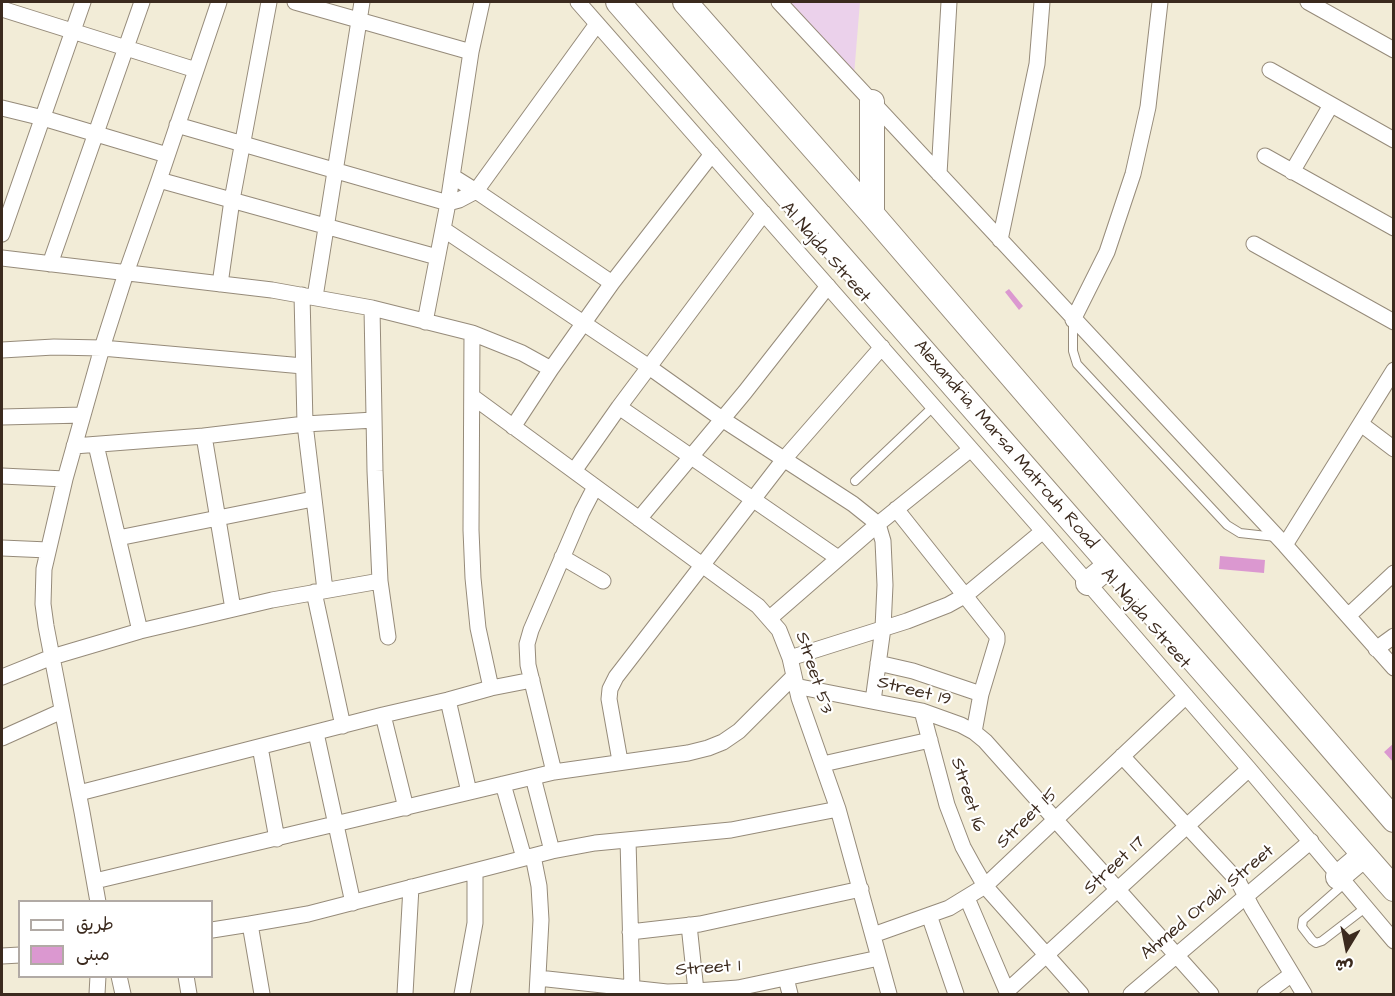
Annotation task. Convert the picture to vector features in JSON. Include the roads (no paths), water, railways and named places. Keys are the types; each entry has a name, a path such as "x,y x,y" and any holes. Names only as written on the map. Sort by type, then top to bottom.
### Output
{"main road":[{"name":"Alexandria, Marsa Matrouh Road","path":"618,2 1394,889"},
{"path":"685,2 872,214 1394,820"},
{"path":"872,102 872,214"},
{"path":"1088,583 1110,565"},
{"path":"1341,880 1364,855"}],"street":[{"path":"2,234 83,2"},
{"path":"50,264 142,2"},
{"path":"98,900 43,604 44,569 65,478 102,348 219,2"},
{"path":"220,284 232,200 269,2"},
{"path":"295,2 471,52"},
{"path":"343,726 320,591 305,424 303,366 309,296 326,227 362,2"},
{"path":"425,322 448,203 471,52 482,2"},
{"name":"Al Najda Street","path":"578,2 1044,531 1394,941"},
{"path":"779,2 1281,541 1394,668"},
{"path":"939,174 949,2"},
{"path":"1000,240 1037,64 1042,2"},
{"path":"1073,320 1107,252 1133,174 1148,107 1160,2"},
{"path":"1308,2 1394,50"},
{"path":"2,9 196,70"},
{"path":"177,125 448,203 459,201 476,190 597,24"},
{"path":"1270,70 1394,140"},
{"path":"1292,172 1331,105"},
{"path":"2,108 167,155"},
{"path":"513,427 550,369 612,283 712,154"},
{"path":"1264,156 1394,228"},
{"path":"452,176 612,283"},
{"path":"159,180 437,257"},
{"path":"574,471 764,213"},
{"path":"443,229 723,419 853,504 878,524 883,541 883,628 873,701"},
{"path":"1254,244 1394,322"},
{"path":"2,258 309,296 372,308 472,333 522,353 550,369"},
{"path":"639,519 723,419 828,286"},
{"path":"372,308 380,581 388,637"},
{"path":"472,333 471,530 478,628 491,688"},
{"path":"2,350 54,347 102,348 303,366"},
{"path":"620,761 609,699 610,689 616,677 785,458 882,347"},
{"path":"1281,541 1361,424 1394,369"},
{"name":"Street 53","path":"472,398 758,606 770,618 786,644 794,681 838,809 889,994"},
{"path":"619,407 838,558"},
{"path":"2,417 83,415"},
{"path":"74,446 204,436 305,424 374,420"},
{"path":"1361,424 1394,449"},
{"path":"204,436 233,609"},
{"path":"96,445 140,631"},
{"path":"770,618 878,524 971,448"},
{"path":"2,476 65,478"},
{"path":"554,772 531,680 527,644 562,557 595,486"},
{"path":"118,538 313,499"},
{"path":"896,509 997,636 981,694 974,732"},
{"path":"790,658 929,613 966,595 1044,531"},
{"path":"2,548 48,550"},
{"path":"562,557 603,580"},
{"path":"1348,616 1394,573"},
{"path":"2,678 52,657 140,631 233,609 380,581"},
{"path":"1376,649 1394,636"},
{"path":"878,663 981,694"},
{"path":"79,794 383,715 531,680"},
{"path":"95,881 554,772 688,753 723,742 739,731 794,681"},
{"name":"Street 19","path":"794,681 922,711 962,724 974,732 985,741 1054,821 1211,994"},
{"name":"Street 15","path":"873,935 968,898 985,886 1186,696"},
{"path":"448,700 469,792"},
{"path":"2,738 62,711"},
{"name":"Street 16","path":"922,711 954,826 963,847 985,886 1081,994"},
{"path":"383,715 405,808"},
{"path":"316,733 353,903"},
{"path":"823,764 930,740"},
{"path":"260,747 277,839"},
{"path":"1122,756 1238,881 1304,994"},
{"name":"Street 17","path":"1007,994 1249,769"},
{"path":"533,777 552,851"},
{"path":"503,784 528,857 540,902 537,994"},
{"path":"213,930 308,914 552,851 628,840 731,830 838,809"},
{"path":"628,840 632,989"},
{"name":"Ahmed Orabi Street","path":"1131,994 1311,842"},
{"path":"462,994 475,923 475,871"},
{"path":"405,994 411,887"},
{"path":"630,932 689,925 861,889"},
{"path":"968,898 1007,994"},
{"path":"929,915 956,994"},
{"path":"250,924 262,994"},
{"path":"689,925 696,991"},
{"path":"2,956 18,955"},
{"name":"Street 1","path":"538,978 667,992 738,991 879,958"},
{"path":"1265,994 1292,974"},
{"path":"97,994 98,978"},
{"path":"119,978 123,994"},
{"path":"186,978 189,994"},
{"path":"786,978 790,994"}],"lane":[{"path":"1073,320 1072,351 1077,364 1227,525 1240,533 1281,541"},
{"path":"855,481 934,406"},
{"path":"1341,880 1303,920 1302,927 1312,940 1316,943 1322,941 1365,908"}]}
